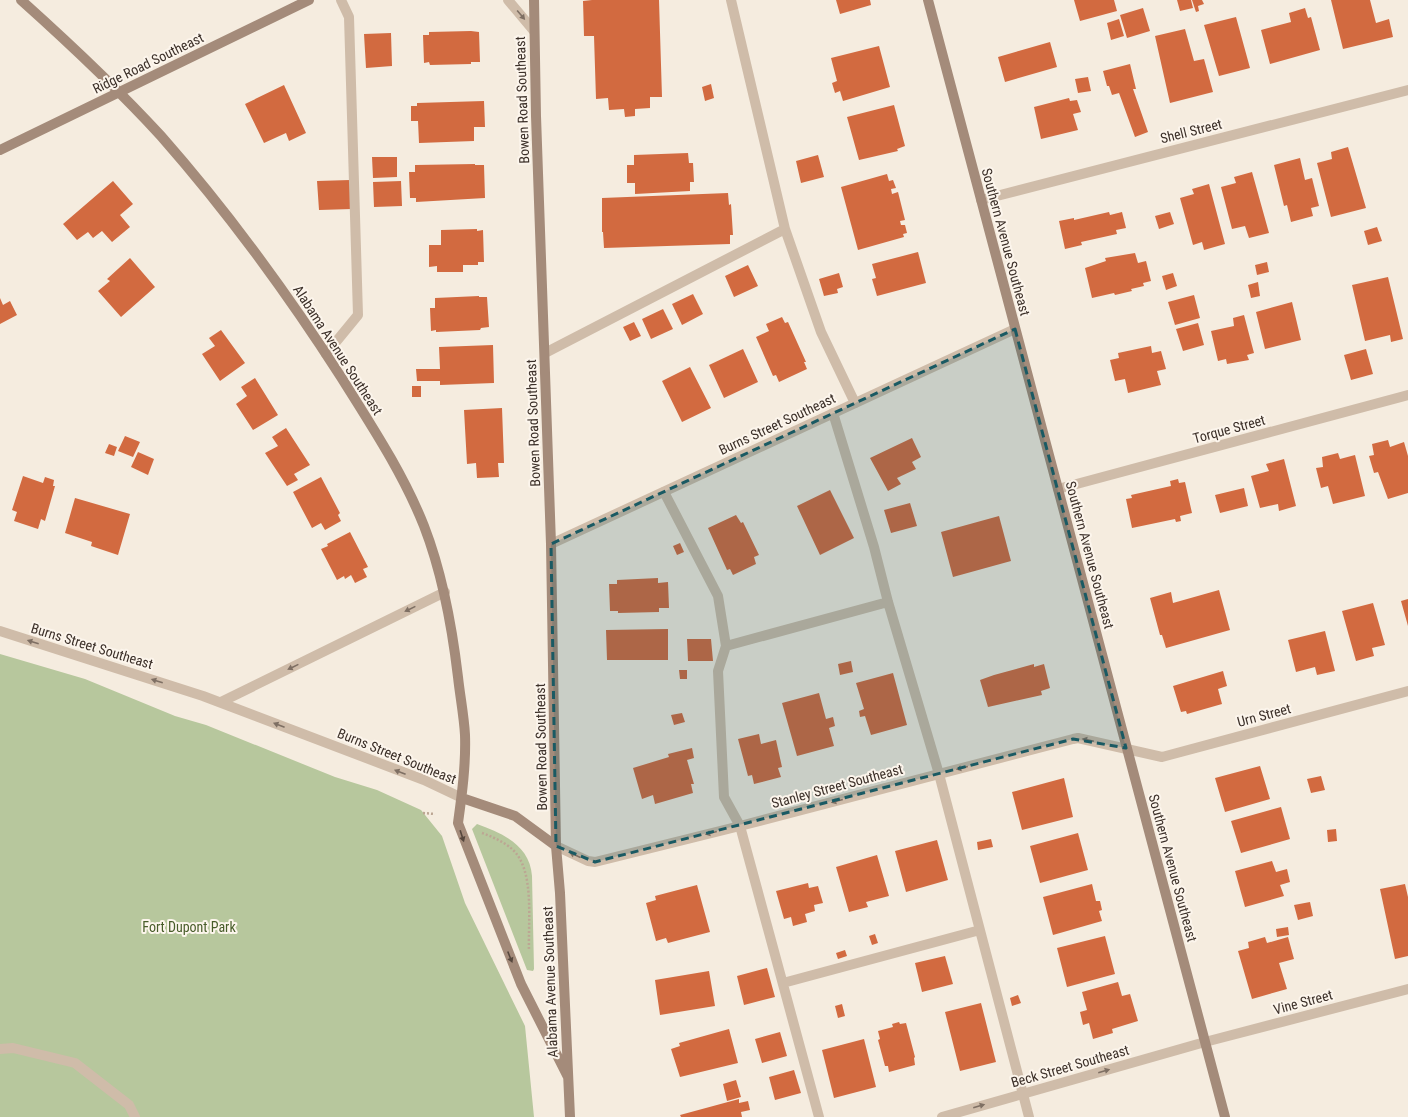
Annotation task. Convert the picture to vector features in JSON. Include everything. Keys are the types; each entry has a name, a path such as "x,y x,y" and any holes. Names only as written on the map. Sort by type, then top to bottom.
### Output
{"street":[{"name":"Alabama Avenue Southeast","path":"21,0 119,92 159,134 229,218 294,306 326,354 384,447 415,507 424,528 445,592 454,635 465,735 462,798 458,822 464,841 521,984 568,1077"},
{"path":"326,354 358,315 349,17 341,0"},
{"path":"508,0 534,31"},
{"name":"Bowen Road Southeast","path":"534,0 551,544 556,846"},
{"path":"732,0 785,229 821,332 855,403"},
{"name":"Southern Avenue Southeast","path":"928,0 1225,1117"},
{"name":"Ridge Road Southeast","path":"0,150 302,1"},
{"name":"Shell Street","path":"981,200 1408,90"},
{"path":"544,353 785,229"},
{"name":"Burns Street Southeast","path":"551,544 1015,329"},
{"name":"Torque Street","path":"1058,489 1408,395"},
{"path":"833,414 874,546 888,602 939,774 1029,1117"},
{"path":"664,492 718,596 726,646 718,671 724,797 740,826 819,1117"},
{"path":"220,702 445,592"},
{"path":"726,646 888,602"},
{"name":"Burns Street Southeast","path":"0,631 220,702 424,780 462,798 515,816 556,846"},
{"name":"Urn Street","path":"1126,748 1162,757 1408,691"},
{"name":"Stanley Street Southeast","path":"556,846 588,861 595,862 1078,738 1126,748"},
{"name":"Alabama Avenue Southeast","path":"556,846 560,893 570,1117"},
{"path":"783,983 980,930"},
{"name":"Vine Street","path":"1206,1042 1408,989"},
{"name":"Beck Street Southeast","path":"942,1117 1206,1042"},
{"path":"0,1049 13,1048 75,1063 129,1105 135,1117"}],"path":[{"path":"422,813 435,814"},
{"path":"478,831 492,837 513,850 523,864 527,877 529,957"}],"highlighted area":[{"path":"1015,329 1126,748 1073,739 595,862 556,846 551,544"}],"green space":[{"name":"Fort Dupont Park","path":"0,654 85,679 175,716 206,725 335,777 377,790 421,810 442,836 465,903 525,1026 534,1117 0,1117"},
{"path":"477,824 505,836 513,842 526,856 530,865 532,876 533,971 527,970 472,829"}],"building":[{"path":"659,0 662,97 650,97 650,108 635,109 635,116 625,117 624,109 609,110 608,98 596,99 594,36 584,36 583,1"},
{"path":"836,0 870,0 871,5 840,14"},
{"path":"1074,0 1114,0 1117,11 1080,21"},
{"path":"1177,0 1191,0 1193,8 1180,11"},
{"path":"1192,0 1202,0 1204,4 1198,6 1199,11 1196,12"},
{"path":"1331,0 1370,0 1376,23 1389,19 1393,37 1343,49"},
{"path":"1143,8 1150,31 1127,38 1120,15"},
{"path":"1305,8 1308,18 1311,17 1320,50 1270,64 1261,30 1291,22 1289,13"},
{"path":"1236,17 1250,68 1219,76 1204,25"},
{"path":"1119,19 1124,36 1111,40 1107,23"},
{"path":"1185,29 1194,61 1204,59 1213,92 1170,103 1155,36"},
{"path":"429,32 479,32 480,62 471,62 471,64 430,65 429,62 424,63 423,35 429,35"},
{"path":"391,33 392,66 366,68 364,34"},
{"path":"1050,42 1057,67 1005,82 998,57"},
{"path":"879,46 890,87 843,101 840,91 835,93 832,83 837,81 831,58"},
{"path":"1130,64 1136,89 1133,89 1148,132 1135,137 1119,93 1112,95 1109,86 1107,86 1103,71"},
{"path":"1088,77 1091,91 1078,93 1075,79"},
{"path":"711,84 714,98 705,101 702,87"},
{"path":"284,85 306,133 289,141 286,133 264,143 245,104"},
{"path":"1069,98 1070,101 1077,100 1081,112 1073,114 1078,130 1041,139 1034,107"},
{"path":"484,101 485,127 474,127 474,141 419,143 418,121 411,121 411,106 417,106 417,103"},
{"path":"894,105 905,146 897,149 898,151 859,160 847,117"},
{"path":"1348,147 1366,208 1331,217 1317,163 1332,159 1331,152"},
{"path":"688,153 689,163 693,163 694,182 690,182 690,191 635,194 635,183 627,183 627,165 634,165 634,155"},
{"path":"818,155 824,177 801,183 796,161"},
{"path":"372,157 397,157 397,177 373,178"},
{"path":"1300,158 1305,180 1312,178 1319,206 1311,208 1313,216 1291,222 1287,205 1284,206 1274,165"},
{"path":"415,165 484,165 485,198 416,202 416,198 410,198 409,172 415,172"},
{"path":"1252,172 1269,233 1249,238 1245,226 1232,229 1221,187 1236,183 1234,177"},
{"path":"887,174 889,181 893,180 896,188 891,189 892,194 898,192 905,220 900,221 901,225 905,225 907,233 903,234 904,237 858,250 841,187"},
{"path":"350,180 352,209 319,210 317,181"},
{"path":"113,181 133,204 120,215 130,227 112,242 102,231 93,238 88,232 77,240 63,224"},
{"path":"401,181 402,206 374,207 373,182"},
{"path":"1209,184 1225,244 1204,250 1202,242 1193,245 1180,198 1194,194 1192,189"},
{"path":"728,193 729,205 731,204 733,235 730,235 730,244 604,248 602,232 602,198"},
{"path":"1109,212 1110,215 1122,212 1126,228 1116,230 1117,234 1081,242 1082,245 1065,249 1059,221 1074,218 1074,220"},
{"path":"1170,212 1174,224 1159,229 1155,216"},
{"path":"1377,227 1382,241 1368,245 1364,231"},
{"path":"477,229 477,231 483,230 484,262 478,262 478,265 463,265 463,272 437,272 437,266 429,267 429,245 441,245 441,230"},
{"path":"918,252 926,283 877,296 872,279 876,278 872,264"},
{"path":"1135,253 1138,263 1146,261 1151,281 1143,283 1144,286 1131,289 1132,291 1092,298 1085,268 1106,261 1105,258"},
{"path":"130,258 155,287 121,317 98,291 110,281 107,279"},
{"path":"1267,262 1269,272 1257,275 1255,265"},
{"path":"748,265 758,286 734,297 725,276"},
{"path":"839,273 843,287 837,289 838,293 824,296 819,279"},
{"path":"1173,273 1177,286 1166,290 1162,276"},
{"path":"1388,277 1403,339 1391,342 1390,335 1365,341 1352,285"},
{"path":"1258,282 1260,296 1251,298 1248,285"},
{"path":"693,294 703,314 682,325 672,304"},
{"path":"1194,295 1200,318 1175,325 1168,302"},
{"path":"487,297 489,327 481,328 480,330 431,331 430,308 435,308 435,298"},
{"path":"0,298 3,305 10,301 17,315 0,324"},
{"path":"1292,302 1301,340 1265,349 1256,312"},
{"path":"663,309 673,329 651,339 642,319"},
{"path":"1244,315 1254,353 1247,355 1249,360 1227,364 1226,359 1218,361 1211,331 1234,326 1233,318"},
{"path":"782,317 785,323 788,322 806,362 804,362 807,369 779,382 776,375 773,376 756,337 769,331 766,324"},
{"path":"634,322 641,336 630,341 623,327"},
{"path":"1198,323 1204,345 1183,351 1176,329"},
{"path":"221,330 245,363 220,381 202,354 215,346 209,338"},
{"path":"493,345 494,383 440,385 440,381 417,381 416,369 440,369 439,347"},
{"path":"1151,346 1152,353 1161,351 1166,369 1157,371 1161,385 1128,393 1125,379 1115,381 1110,360 1119,358 1118,353"},
{"path":"743,349 758,382 724,398 709,365"},
{"path":"1366,349 1373,374 1351,380 1344,355"},
{"path":"690,367 711,408 682,422 662,381"},
{"path":"255,378 278,415 253,430 236,404 247,396 241,387"},
{"path":"412,386 421,386 421,397 412,397"},
{"path":"502,408 504,463 498,463 499,477 477,478 476,463 467,464 464,410"},
{"path":"286,428 310,465 294,474 298,480 287,486 265,453 278,446 272,437"},
{"path":"125,436 140,442 133,457 118,451"},
{"path":"912,438 921,457 912,462 916,469 897,478 901,484 888,491 870,458"},
{"path":"1388,440 1390,447 1404,442 1408,456 1408,493 1388,499 1378,472 1374,473 1369,456 1374,455 1372,444"},
{"path":"109,444 117,447 114,456 105,453"},
{"path":"138,452 154,459 148,475 131,467"},
{"path":"1338,453 1340,459 1355,455 1365,496 1333,504 1328,486 1321,488 1316,468 1323,467 1322,457"},
{"path":"1284,459 1296,506 1279,511 1278,504 1260,508 1251,476 1269,471 1266,464"},
{"path":"23,476 43,483 45,477 54,480 53,486 55,486 45,521 41,519 38,529 14,521 17,512 12,510"},
{"path":"321,477 340,513 338,515 341,521 325,530 321,523 312,528 293,492"},
{"path":"1178,479 1179,483 1185,482 1192,513 1180,516 1181,521 1176,522 1175,519 1132,528 1126,499 1132,498 1131,495 1171,486 1170,481"},
{"path":"1244,488 1248,506 1220,513 1215,495"},
{"path":"830,490 854,538 820,555 797,506"},
{"path":"75,498 130,514 118,555 91,546 92,542 65,533"},
{"path":"910,503 917,526 891,533 884,510"},
{"path":"736,515 741,523 743,522 759,555 754,557 756,564 733,575 730,569 727,570 708,528"},
{"path":"999,516 1011,561 953,577 941,532"},
{"path":"350,532 368,567 363,569 367,577 355,583 351,575 345,579 344,576 337,580 321,549 328,546 327,544"},
{"path":"680,543 684,552 677,555 673,546"},
{"path":"658,578 658,583 668,582 669,608 659,608 659,612 618,613 618,611 610,611 609,584 617,584 617,580"},
{"path":"1219,590 1230,630 1166,648 1162,635 1160,635 1150,598 1171,592 1173,603"},
{"path":"1408,599 1408,626 1401,601"},
{"path":"1373,603 1385,645 1372,648 1374,656 1356,661 1342,611"},
{"path":"668,629 668,660 607,660 606,630"},
{"path":"1325,631 1335,671 1317,675 1315,667 1296,672 1288,640"},
{"path":"687,639 711,639 713,661 688,661"},
{"path":"851,661 853,672 840,675 838,664"},
{"path":"1034,664 1034,667 1044,664 1050,688 1041,691 1042,695 988,707 980,680"},
{"path":"679,670 687,670 687,679 680,679"},
{"path":"1223,671 1227,686 1218,689 1222,704 1187,714 1186,711 1181,712 1173,686"},
{"path":"893,673 907,725 871,735 865,716 860,717 859,711 864,709 856,683"},
{"path":"819,693 826,719 833,717 835,726 829,728 834,746 797,756 782,703"},
{"path":"682,713 685,722 674,725 671,715"},
{"path":"759,734 761,744 776,740 782,767 778,768 781,777 754,784 752,775 748,776 738,739"},
{"path":"692,748 694,758 687,760 694,784 691,784 693,793 655,804 653,795 642,799 633,768 669,757 668,754"},
{"path":"1260,766 1270,799 1225,812 1215,778"},
{"path":"1321,776 1325,790 1311,793 1307,779"},
{"path":"1064,778 1073,817 1022,830 1012,792"},
{"path":"1281,807 1290,839 1241,853 1231,821"},
{"path":"1336,829 1337,841 1328,842 1327,830"},
{"path":"1078,833 1088,870 1040,883 1030,846"},
{"path":"991,839 993,847 978,850 977,842"},
{"path":"937,840 948,880 906,892 895,851"},
{"path":"877,855 889,896 866,902 868,907 849,912 836,867"},
{"path":"1272,861 1276,872 1287,869 1290,882 1280,885 1284,896 1245,907 1235,871"},
{"path":"808,883 809,888 818,886 823,903 814,905 815,911 805,914 807,922 793,926 791,917 784,919 776,891"},
{"path":"1092,884 1096,901 1100,901 1102,910 1099,911 1102,921 1053,935 1043,897"},
{"path":"1405,884 1408,897 1408,956 1395,959 1380,889"},
{"path":"697,885 710,932 668,943 666,938 656,941 646,903 656,900 655,896"},
{"path":"1310,902 1313,916 1298,920 1294,905"},
{"path":"1288,927 1289,935 1277,937 1276,929"},
{"path":"875,934 878,943 872,945 869,936"},
{"path":"1105,936 1115,974 1067,987 1057,948"},
{"path":"1265,937 1267,943 1288,937 1294,959 1279,963 1287,989 1252,999 1238,951 1249,948 1248,942"},
{"path":"845,950 847,956 838,959 836,953"},
{"path":"945,956 953,984 922,992 915,963"},
{"path":"767,968 775,997 744,1005 737,976"},
{"path":"709,971 715,1006 660,1015 655,980"},
{"path":"1118,982 1122,996 1130,994 1138,1021 1112,1029 1113,1033 1093,1039 1089,1023 1083,1025 1080,1012 1087,1010 1082,992"},
{"path":"1018,995 1021,1003 1012,1006 1010,998"},
{"path":"981,1003 996,1062 960,1071 945,1012"},
{"path":"842,1004 845,1016 838,1018 835,1006"},
{"path":"899,1022 900,1024 906,1023 915,1057 915,1065 889,1072 888,1066 885,1066 878,1040 880,1039 878,1031 893,1027 892,1024"},
{"path":"729,1029 738,1063 680,1077 671,1049 680,1046 679,1043"},
{"path":"780,1032 787,1056 762,1063 755,1039"},
{"path":"864,1039 876,1087 834,1098 822,1050"},
{"path":"794,1070 801,1093 775,1100 769,1077"},
{"path":"736,1080 741,1097 727,1101 723,1084"},
{"path":"739,1099 739,1103 748,1101 750,1110 741,1112 742,1117 681,1117 680,1115"}]}
